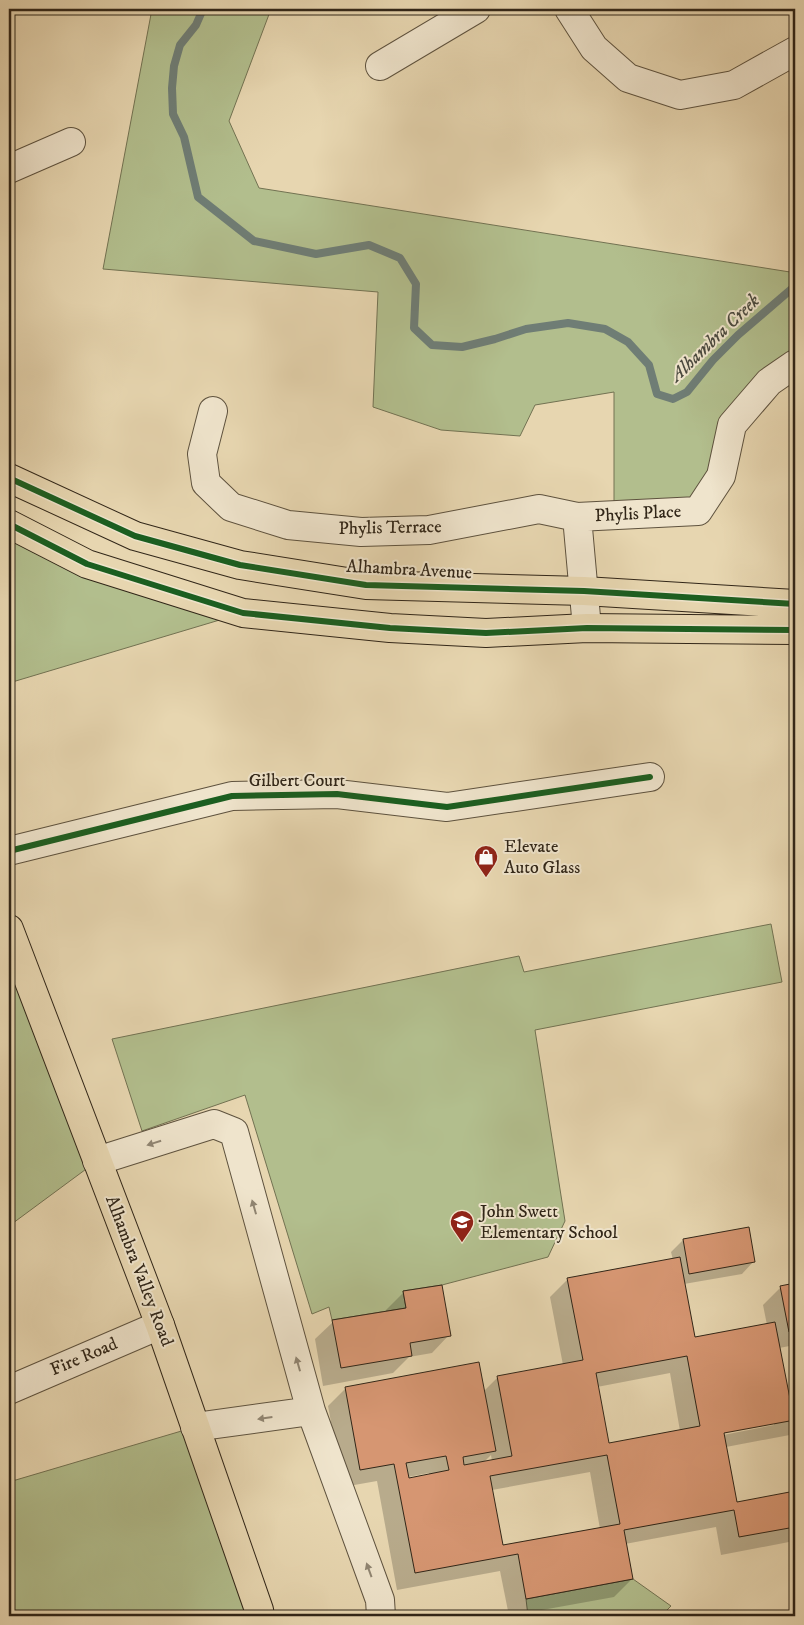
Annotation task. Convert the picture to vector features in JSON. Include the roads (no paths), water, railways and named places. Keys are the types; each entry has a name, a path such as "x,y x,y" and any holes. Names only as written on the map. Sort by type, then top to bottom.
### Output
{"main road":[{"name":"Alhambra Avenue","path":"9,478 135,536 240,565 366,586 584,591 795,604"},
{"path":"9,524 87,564 243,613 390,628 486,633 587,628 795,630"},
{"name":"Alhambra Valley Road","path":"9,929 160,1325 260,1616"}],"street":[{"path":"380,66 476,9"},
{"path":"569,9 594,48 628,78 680,94 734,85 795,51"},
{"path":"9,169 70,142"},
{"name":"Phylis Place","path":"576,517 698,511 721,476 732,425 769,382 795,364"},
{"name":"Phylis Terrace","path":"213,411 202,454 206,483 231,508 288,525 361,532 429,530 539,509 576,517"},
{"path":"576,517 587,628"},
{"name":"Gilbert Court","path":"9,851 232,796 337,794 447,807 650,777"},
{"path":"97,1161 214,1124 234,1132 311,1411 380,1600 381,1616"},
{"name":"Fire Road","path":"9,1390 160,1325"},
{"path":"195,1428 311,1411"}],"waterway":[{"name":"Alhambra Creek","path":"203,9 196,25 180,45 174,66 172,88 173,114 184,137 198,197 254,241 316,254 369,245 400,258 416,284 414,328 432,345 462,347 526,329 568,323 605,329 628,342 649,365 657,394 673,399 687,392 713,360 738,335 795,286"}],"place":[{"name":"Elevate Auto Glass","path":"486,878"},
{"name":"John Swett Elementary School","path":"462,1243"}]}
